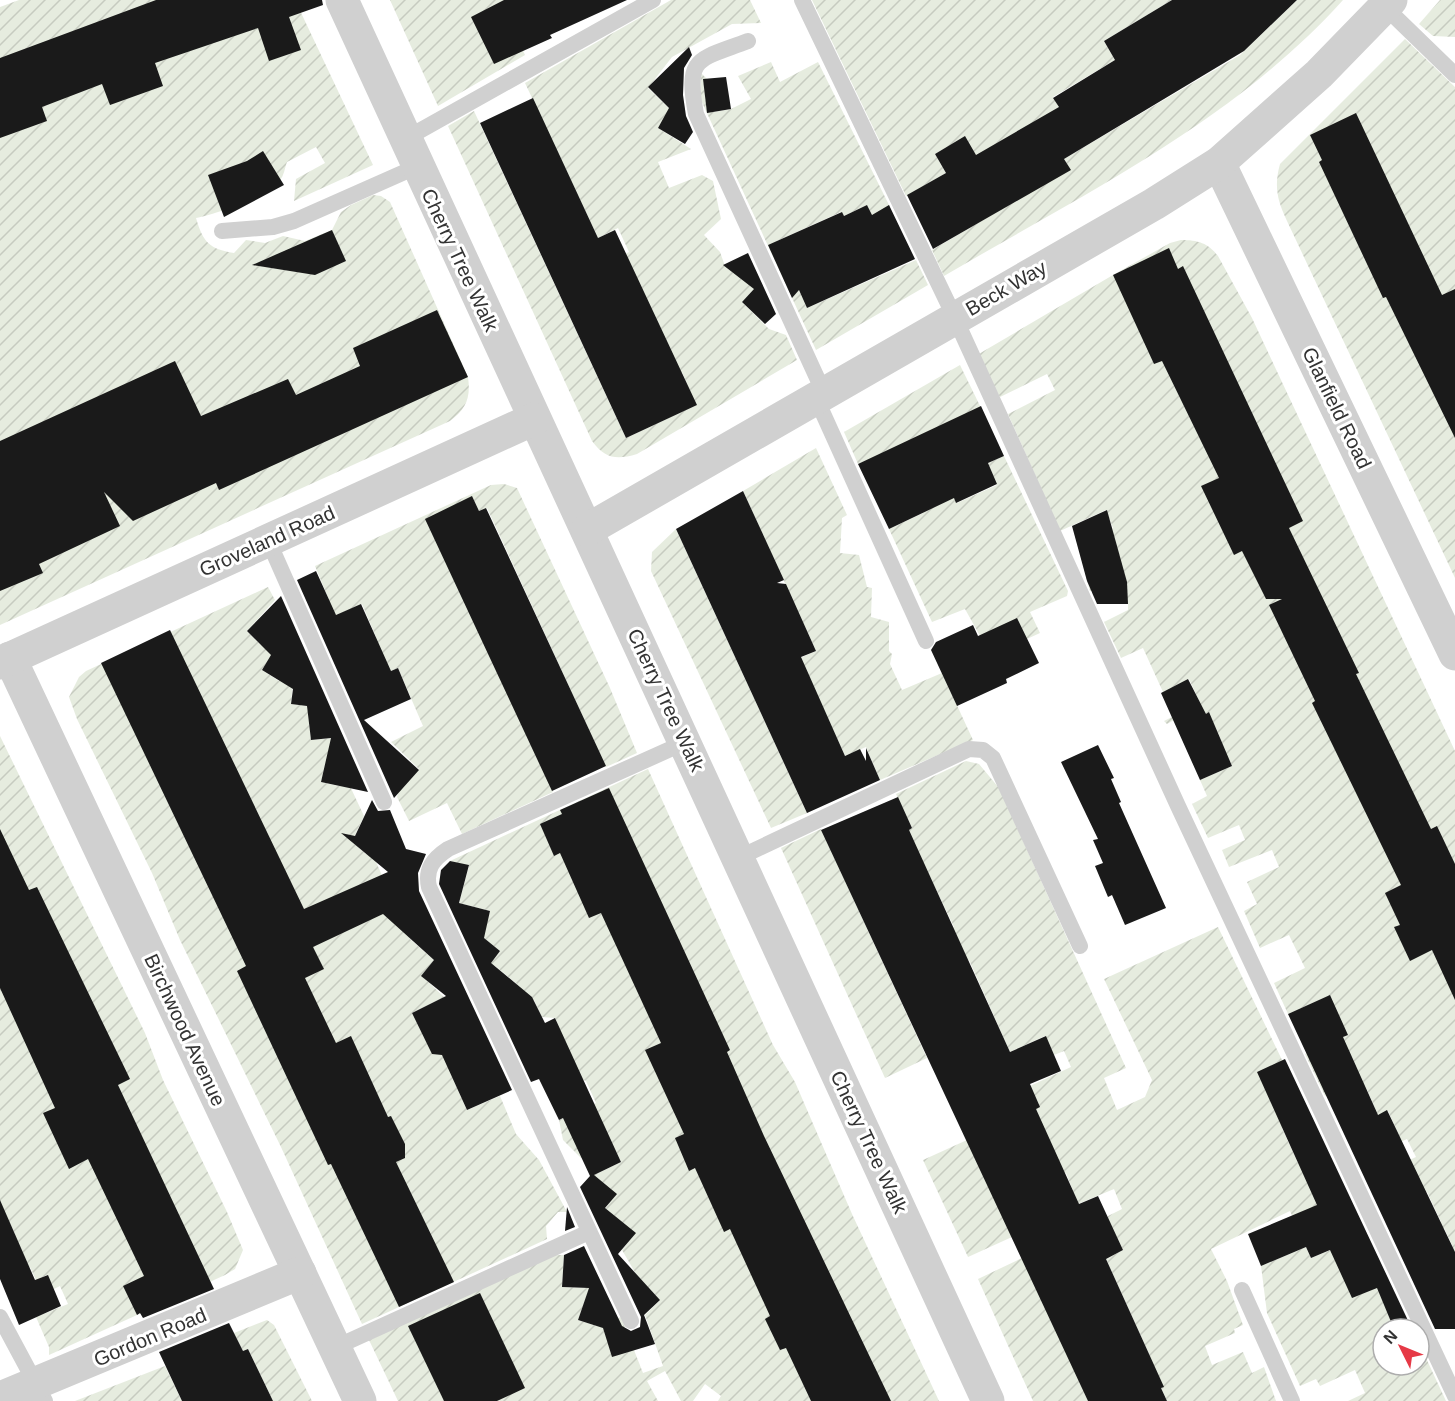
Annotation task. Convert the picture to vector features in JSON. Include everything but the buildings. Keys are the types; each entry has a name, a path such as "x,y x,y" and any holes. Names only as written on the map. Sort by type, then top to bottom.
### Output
{"street":[{"name":"Cherry Tree Walk","path":"342,0 988,1401"},
{"name":"Beck Way","path":"587,530 1219,163 1319,74 1388,4"},
{"name":"Glanfield Road","path":"1219,163 1455,654"},
{"name":"Groveland Road","path":"5,660 534,419"},
{"name":"Birchwood Avenue","path":"5,660 360,1401"},
{"name":"Gordon Road","path":"0,1398 41,1393 300,1273"}],"lane":[{"path":"222,231 273,227 294,221 411,153 653,0"},
{"path":"802,0 955,318 1178,806 1455,1396"},
{"path":"1388,4 1455,75"},
{"path":"748,41 705,57 697,64 690,83 696,114 926,641"},
{"path":"268,540 384,802"},
{"path":"631,1321 429,887 427,877 436,857 448,849 686,742"},
{"path":"738,858 969,749 983,750 993,758 1080,945"},
{"path":"336,1347 589,1232"},
{"path":"1242,1290 1292,1401"},
{"path":"0,1317 41,1393"}],"shaded area":[{"path":"19,0 295,0 373,165 294,201 296,179 325,163 316,147 287,162 281,178 264,192 216,213 196,218 201,233 208,243 234,253 246,240 265,243 283,236 305,241 332,230 341,212 351,205 373,195 381,196 390,202 468,377 469,391 464,407 450,421 0,625 0,7"},
{"path":"390,0 540,0 510,22 525,55 438,106"},
{"path":"671,0 750,0 761,23 732,24 672,57 648,88 671,110 658,128 691,149 658,162 669,188 702,175 713,181 721,219 704,235 720,252 725,266 755,288 742,302 769,329 786,335 797,360 637,454 612,457 592,441 448,126 474,111 626,438 696,405 682,372 664,381 609,262 629,252 618,228 598,238 525,83"},
{"path":"812,0 1172,0 1104,41 1115,60 1053,97 1061,110 976,156 965,137 935,154 946,173 906,196"},
{"path":"1297,0 1343,0 1300,44 1254,83 1205,119 1103,185 944,276 932,250 1070,169 1064,159 1240,55"},
{"path":"1440,0 1455,0 1455,37 1433,36 1419,24"},
{"path":"1405,39 1455,87 1455,578 1287,221 1278,193 1277,179 1280,164"},
{"path":"771,62 780,82 818,62 890,207 872,216 867,205 844,216 841,212 777,241 807,308 916,260 928,285 816,350 700,98 701,73 708,80 713,112 731,109 751,99 738,76"},
{"path":"1181,240 1202,243 1218,256 1252,318 1455,751 1455,1264 1452,1245 1444,1228 1411,1242 1441,1222 1427,1192 1397,1206 1383,1172 1416,1157 1407,1139 1374,1154 1396,1129 1388,1111 1354,1126 1342,1123 1375,1108 1367,1090 1336,1090 1325,1096 1305,1054 1347,1035 1329,996 1288,1014 1274,983 1305,968 1289,935 1260,948 1244,911 1257,904 1247,882 1279,867 1272,850 1229,867 1222,850 1245,840 1239,825 1208,838 1192,804 1207,796 1200,780 1232,766 1222,746 1189,755 1221,740 1209,713 1177,727 1174,720 1167,724 1164,721 1200,703 1189,679 1163,692 1143,648 1121,658 1104,622 1128,610 1128,604 1104,589 1090,591 1085,573 1121,563 1081,543 1113,528 1106,510 1060,531 1008,414 1055,390 1047,374 1000,397 977,355 1113,275 1170,243"},
{"path":"960,365 983,412 858,464 844,432"},
{"path":"816,448 847,515 842,518 840,553 859,555 867,587 872,588 871,617 889,622 889,651 892,654 890,664 902,690 942,673 973,740 880,780 866,747 845,756 800,658 816,651 743,491"},
{"path":"1004,456 1068,591 1067,596 1030,612 1040,633 994,654 989,652 965,609 932,622 889,529 923,513 946,480 957,503 997,485 988,463"},
{"path":"504,484 517,488 610,688 637,753 606,767 487,508 479,511 472,497 493,662 553,792 462,834 447,803 409,821 397,797 399,790 419,769 391,742 423,726 398,668 369,681 356,647 376,637 362,604 330,618 329,600 315,566 491,485"},
{"path":"676,529 807,813 771,828 651,571 652,552"},
{"path":"268,587 275,600 247,631 261,645 282,639 262,670 279,681 287,667 294,671 291,704 311,706 308,711 311,740 332,738 321,782 339,786 348,782 364,816 352,842 366,854 373,855 410,939 434,960 422,976 444,997 412,1013 425,1039 440,1032 465,1060 450,1072 467,1110 500,1096 516,1134 539,1160 567,1212 558,1212 546,1226 547,1239 362,1324 281,1147 180,940 152,873 77,719 69,697 79,677 86,671"},
{"path":"0,736 145,1033 163,1080 243,1250 235,1269 225,1275 49,1355 49,1347 36,1317 68,1304 60,1286 54,1289 47,1275 36,1280 30,1267 12,1274 0,1241 15,1234 0,1204"},
{"path":"966,761 979,764 999,788 1126,1068 1104,1078 1117,1110 1145,1097 1152,1080 1104,979 1218,927 1309,1116 1282,1128 1298,1163 1338,1183 1389,1317 1371,1317 1371,1377 1431,1377 1431,1369 1446,1401 1348,1401 1365,1393 1355,1370 1320,1386 1316,1379 1300,1386 1267,1313 1261,1266 1306,1247 1311,1258 1355,1240 1297,1226 1290,1211 1211,1249 1227,1281 1243,1325 1234,1329 1235,1333 1205,1346 1212,1365 1243,1352 1252,1373 1264,1367 1276,1401 1167,1401 1156,1377 1106,1401 1033,1401 978,1279 1022,1258 1150,1356 1106,1259 1123,1250 1108,1219 1108,1216 1122,1209 1114,1189 1078,1204 1066,1173 1051,1180 1032,1141 1030,1086 1071,1067 1064,1051 1054,1055 1045,1036 1010,1052 969,960 950,969 935,936 954,927 930,877 890,839 912,828 896,794"},
{"path":"648,769 773,1045 795,1082 852,1214 939,1401 718,1401 721,1396 705,1384 693,1401 681,1401 665,1371 647,1381 658,1401 398,1401 369,1340 553,1255 564,1255 562,1287 586,1288 590,1286 578,1320 597,1326 621,1317 643,1373 663,1366 645,1315 660,1300 636,1274 622,1250 635,1233 604,1210 616,1194 590,1177 621,1162 612,1143 581,1158 563,1140 559,1120 596,1103 586,1081 581,1079 555,1018 542,1017 534,1000 514,1010 517,984 495,966 489,965 500,951 482,937 490,911 459,903 469,866 450,861"},
{"path":"821,829 927,1058 885,1078 781,848"},
{"path":"967,1140 1012,1237 968,1257 923,1160"},
{"path":"267,1320 274,1325 312,1401 273,1401 248,1349 243,1351 234,1333"},
{"path":"165,1366 182,1401 75,1401"}]}
